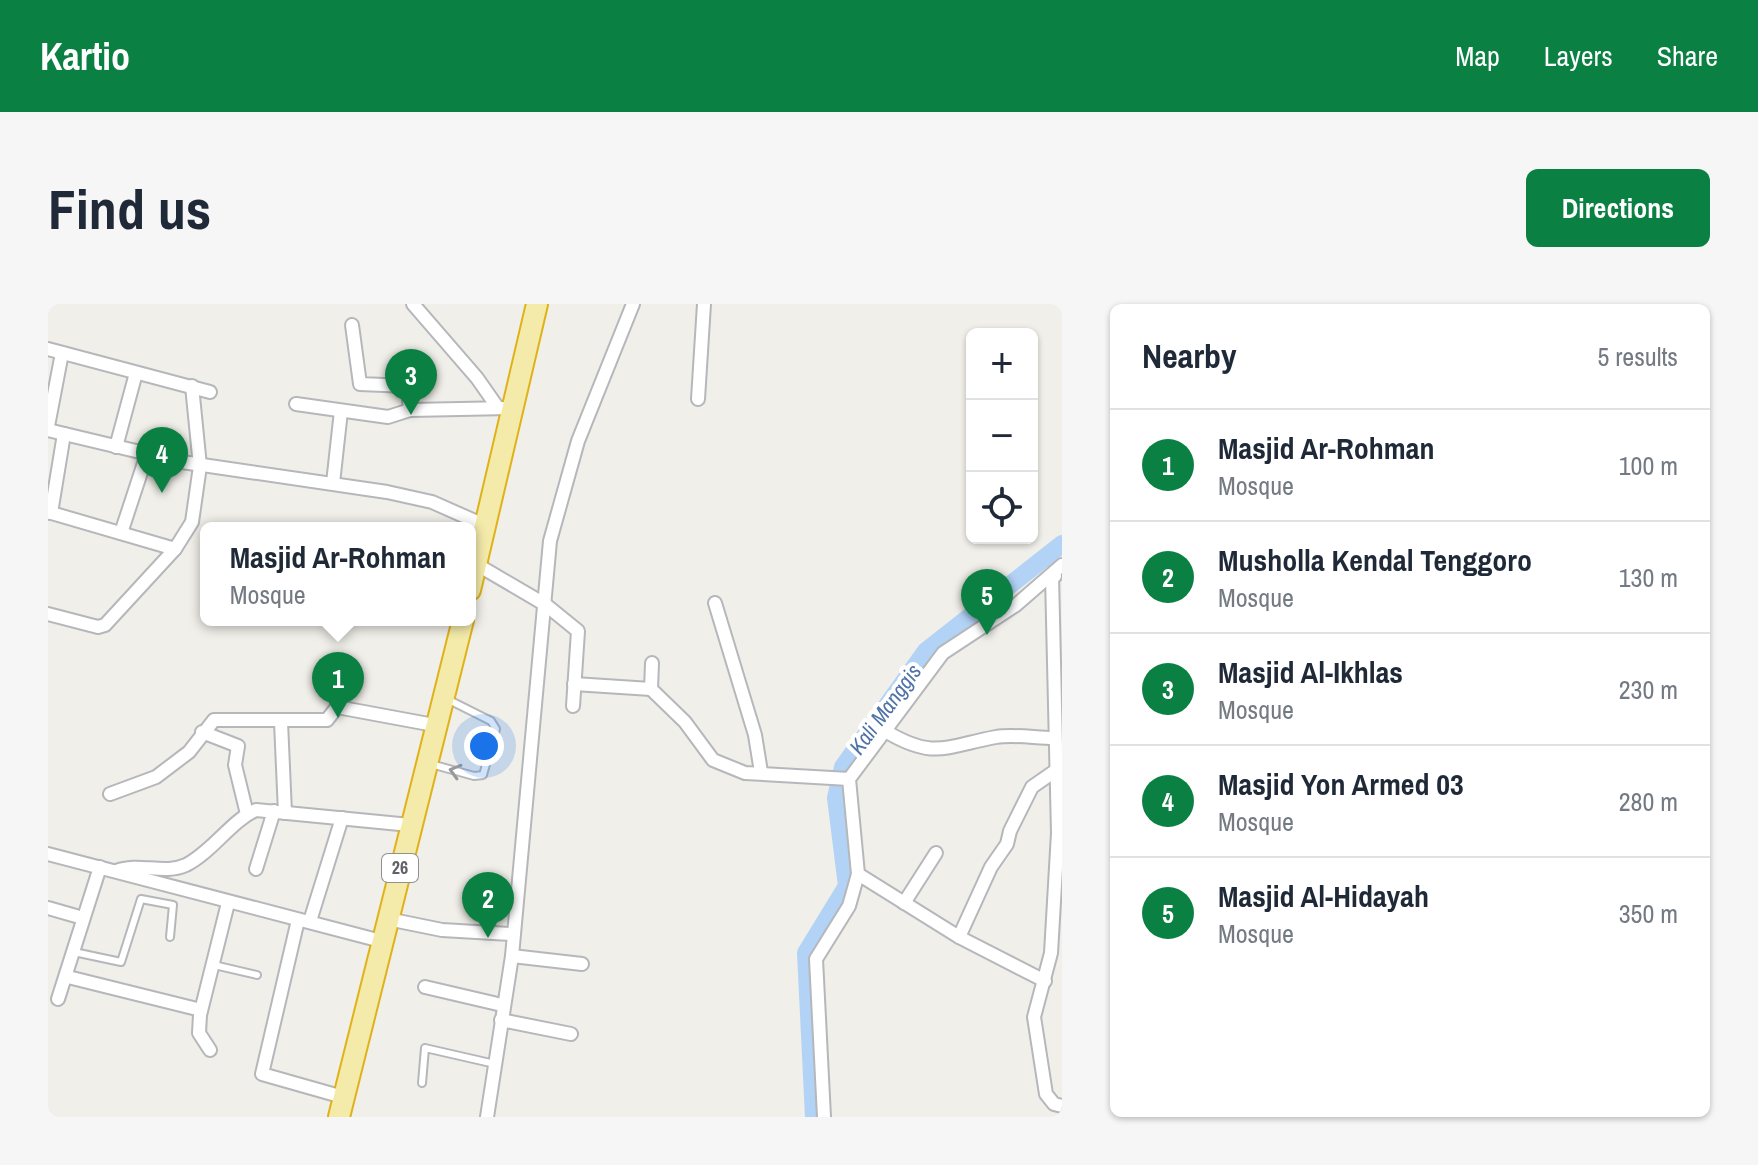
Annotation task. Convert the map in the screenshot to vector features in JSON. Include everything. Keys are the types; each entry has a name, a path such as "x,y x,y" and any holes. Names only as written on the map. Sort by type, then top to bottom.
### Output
{"highway":[{"path":"476,564 506,408 537,304"},
{"name":"26","path":"341,1107 428,763 434,725 462,626"}],"street":[{"path":"413,304 506,408"},
{"path":"487,1117 512,956 511,934 550,541 578,441 633,304"},
{"path":"698,399 704,304"},
{"path":"352,325 358,382 408,386"},
{"path":"48,349 210,392"},
{"path":"62,353 48,428 200,466 333,483 432,502 484,525"},
{"path":"406,371 410,410"},
{"path":"116,447 136,373"},
{"path":"48,614 98,627 105,625 175,549 192,522 200,466 197,409 192,386"},
{"path":"296,404 388,417 410,410 506,408"},
{"path":"333,483 341,411"},
{"path":"64,434 50,513 175,549"},
{"path":"121,533 147,454"},
{"path":"476,564 546,605 578,631 573,706"},
{"path":"1062,565 1057,576 1058,743 1055,771 1058,886 1045,981 1034,1017 1046,1094 1054,1104 1062,1106"},
{"path":"824,1117 816,959 849,906 858,874 847,780 887,732 943,653 1057,576"},
{"path":"715,603 755,735 761,772"},
{"path":"651,689 652,663"},
{"path":"574,684 651,689 691,728 713,760 745,773 847,780"},
{"path":"110,794 156,777 189,752 214,720 327,720 337,707 434,725"},
{"path":"256,869 280,812 281,722"},
{"path":"202,732 238,746 235,765 247,814"},
{"path":"887,732 905,743 932,751 949,750 1000,736 1058,743"},
{"path":"959,937 991,867 1007,844 1011,827 1032,787 1055,771"},
{"path":"116,871 134,866 166,868 185,865 256,810 410,825"},
{"path":"341,1107 262,1074 304,920 342,818"},
{"path":"904,903 936,853"},
{"path":"48,854 381,941"},
{"path":"58,999 68,977 100,867"},
{"path":"858,874 959,937 1045,981"},
{"path":"210,1050 199,1033 201,1010 228,903"},
{"path":"48,908 83,918"},
{"path":"388,919 442,930 511,934"},
{"path":"512,956 582,964"},
{"path":"68,977 201,1010"},
{"path":"425,987 502,1005"},
{"path":"501,1020 571,1034"}],"lane":[{"path":"428,763 474,776 483,775 495,737 496,729 491,721 444,698"},
{"path":"74,952 121,962 146,881"},
{"path":"170,937 178,888"},
{"path":"141,899 173,905"},
{"path":"214,965 257,975"},
{"path":"422,1083 425,1048 495,1064"}],"waterway":[{"name":"Kali Manggis","path":"814,1117 806,953 847,886 836,798 843,767 926,651 1062,544"}],"place":[{"name":"Masjid Al-Ikhlas","path":"411,415"},
{"name":"Masjid Yon Armed 03","path":"162,493"},
{"name":"Masjid Al-Hidayah","path":"987,635"},
{"name":"Masjid Ar-Rohman","path":"338,718"},
{"name":"Musholla Kendal Tenggoro","path":"488,938"}]}
